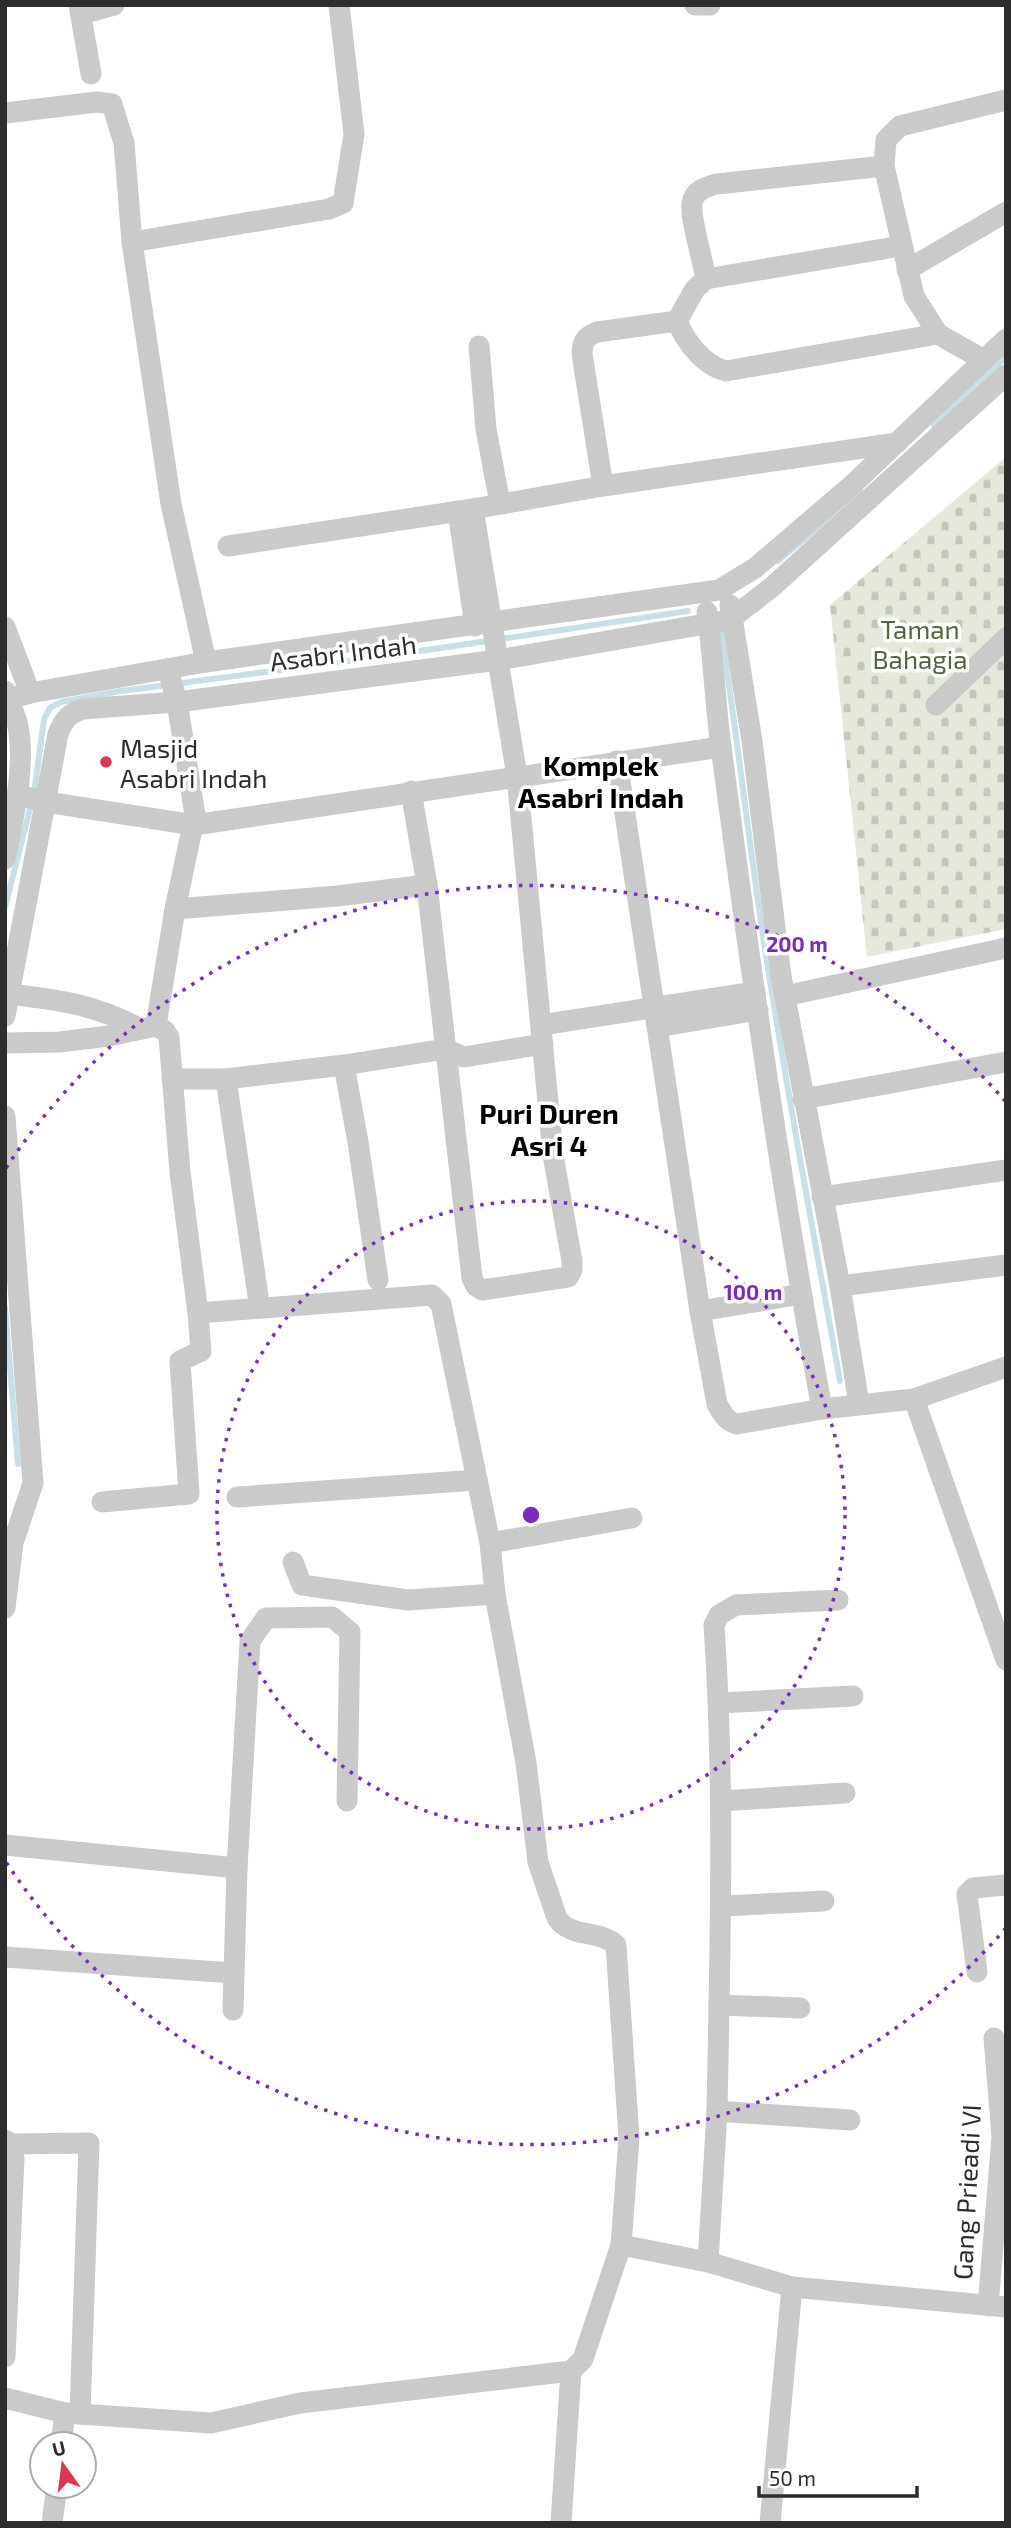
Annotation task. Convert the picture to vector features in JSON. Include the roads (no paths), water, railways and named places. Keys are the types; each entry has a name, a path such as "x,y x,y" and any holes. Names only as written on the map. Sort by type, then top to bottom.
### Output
{"street":[{"path":"91,74 80,10 114,5"},
{"path":"132,242 329,209 343,203 354,134 339,5"},
{"path":"695,5 710,5"},
{"path":"982,359 938,334 914,296 884,166 886,140 900,126 1006,100"},
{"path":"5,113 97,102 112,104 124,143 132,242 170,504 206,662"},
{"path":"706,279 692,202 704,187 884,166"},
{"path":"907,270 1006,212"},
{"path":"677,321 695,289 706,279 901,246"},
{"path":"677,321 684,338 715,369 726,371 938,334"},
{"path":"603,486 582,344 587,336 597,332 677,321"},
{"path":"5,859 18,795 19,742 17,722 7,695 172,685 206,662 490,639 727,586 759,565 897,443 1006,338"},
{"path":"479,346 486,429 500,503"},
{"path":"718,622 772,587 1006,375"},
{"path":"228,546 603,486 897,443"},
{"path":"411,791 427,885 472,1278 482,1290 568,1278 572,1270 553,1155 517,776 466,510"},
{"path":"727,586 718,622 721,747 767,988 803,1099 840,1286 859,1404"},
{"path":"704,593 718,622 752,741 767,988 801,1294 822,1409"},
{"name":"Asabri Indah","path":"46,802 58,734 63,720 70,713 172,685 490,639 718,622"},
{"path":"5,627 30,693"},
{"path":"936,705 1006,638"},
{"path":"147,1028 195,815 172,685"},
{"path":"18,795 46,802 194,825 721,747"},
{"path":"617,761 717,1404 728,1421 737,1424 822,1409 914,1399 1006,1367"},
{"path":"5,1016 46,802"},
{"path":"175,909 427,885"},
{"path":"172,1079 226,1079 344,1065 445,1049 464,1057 542,1035 656,1017 767,988 1006,948"},
{"path":"9,994 72,1002 147,1028 165,1031 169,1037 180,1172 201,1351 180,1361 189,1494 102,1502"},
{"path":"5,1043 60,1042 147,1028"},
{"path":"803,1099 1006,1062"},
{"path":"344,1065 378,1280"},
{"path":"226,1079 258,1296"},
{"path":"5,1116 33,1483 13,1543 5,1608"},
{"path":"822,1197 1006,1170"},
{"path":"840,1286 1006,1265"},
{"path":"701,1311 801,1294"},
{"path":"5,2398 72,2414 211,2423 300,2403 571,2371 583,2359 621,2245 629,2138 616,1945 609,1938 570,1930 562,1925 538,1862 526,1763 495,1594 489,1543 441,1304 432,1295 198,1313"},
{"path":"914,1399 1006,1660"},
{"path":"237,1497 477,1480"},
{"path":"5,1518 13,1543"},
{"path":"489,1543 632,1518"},
{"path":"293,1562 302,1585 408,1600 495,1594"},
{"path":"985,1605 1006,1599"},
{"path":"708,2262 718,2111 722,1906 719,1703 714,1625 719,1615 736,1605 838,1600"},
{"path":"233,2010 237,1868 250,1641 265,1618 332,1617 350,1632 346,1801"},
{"path":"719,1703 853,1696"},
{"path":"721,1801 845,1793"},
{"path":"5,1844 237,1868"},
{"path":"977,1972 967,1894 973,1888 1006,1885"},
{"path":"722,1906 824,1901"},
{"path":"5,1957 233,1973"},
{"path":"719,2005 800,2008"},
{"name":"Gang Prieadi VI","path":"995,2038 1002,2137 997,2306"},
{"path":"718,2111 850,2120"},
{"path":"5,2357 10,2147 89,2143 72,2414 66,2430"},
{"path":"621,2245 708,2262 792,2287 997,2306"},
{"path":"770,2523 792,2287"},
{"path":"561,2523 571,2371"},
{"path":"52,2523 55,2500"}],"waterway":[{"path":"934,426 1006,357"},
{"path":"778,561 861,492"},
{"path":"34,793 44,719 50,708 61,702 121,691 387,656 688,611"},
{"path":"720,626 758,903 800,1162 840,1381"},
{"path":"5,907 31,805"},
{"path":"5,1307 18,1464"}],"place":[{"name":"Masjid Asabri Indah","path":"106,762"}],"district":[{"name":"Komplek Asabri Indah","path":"601,781"},
{"name":"Puri Duren Asri 4","path":"549,1129"}],"park label":[{"name":"Taman Bahagia","path":"920,643"}]}
